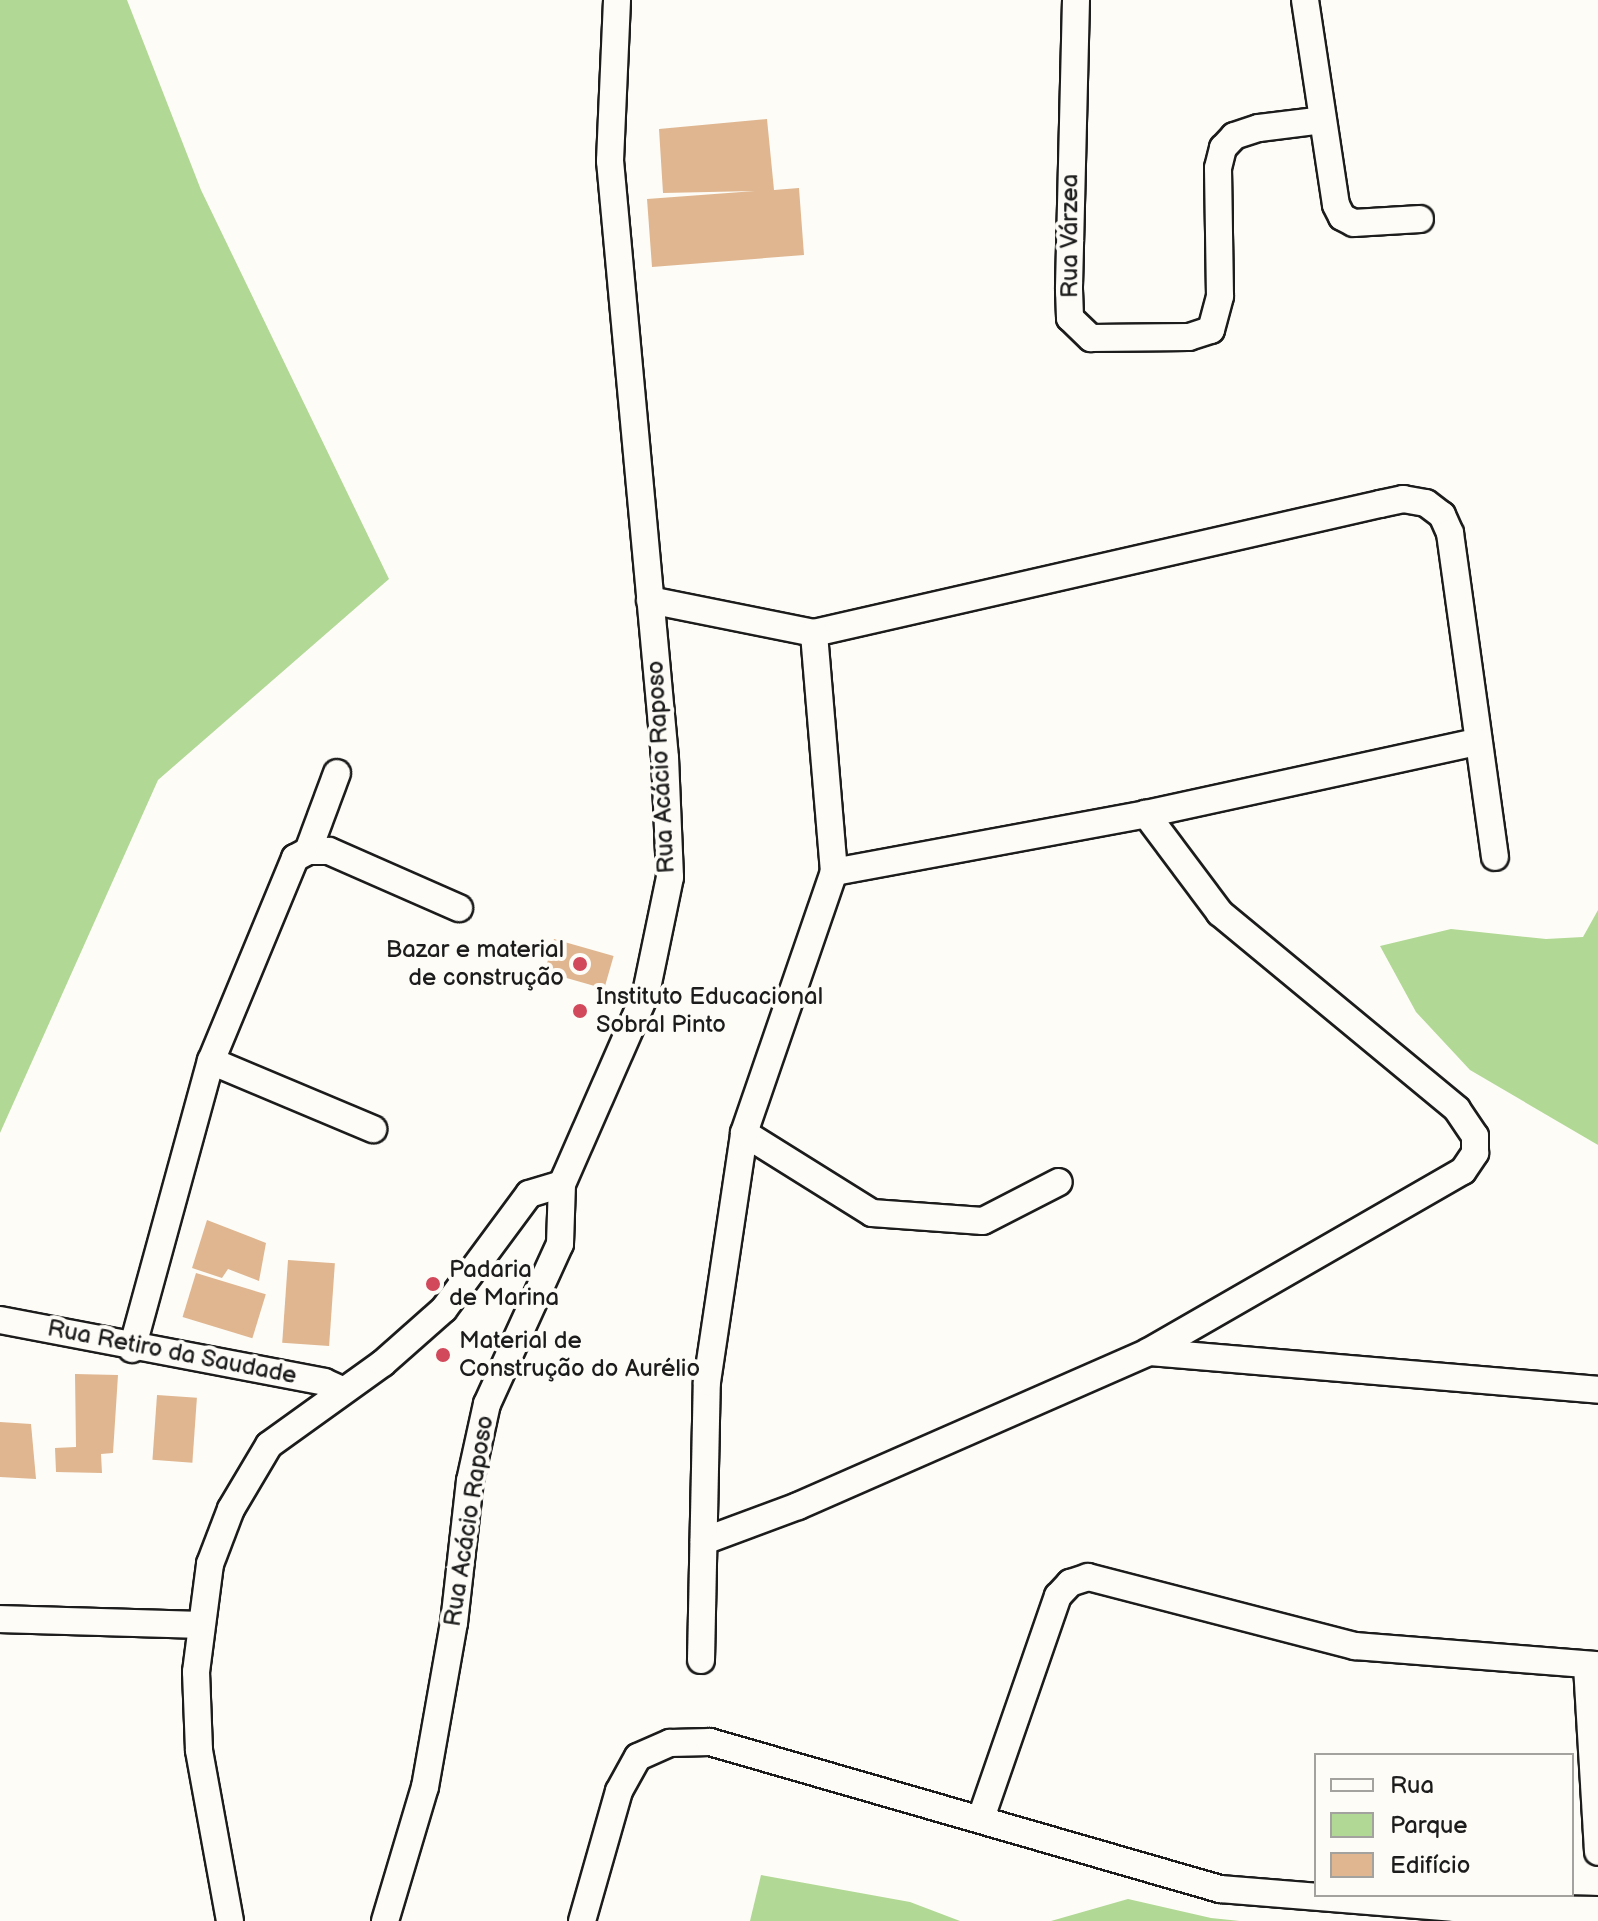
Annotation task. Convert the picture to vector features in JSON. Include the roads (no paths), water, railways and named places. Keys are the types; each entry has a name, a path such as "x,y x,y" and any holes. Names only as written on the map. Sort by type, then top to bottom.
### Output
{"street":[{"name":"Rua Acácio Raposo","path":"385,1921 425,1787 454,1623 470,1481 487,1404 560,1244 562,1184 646,993 670,877 650,600 610,161 617,0"},
{"name":"Rua Várzea","path":"1076,0 1070,318 1091,338 1189,337 1211,330 1220,296 1218,168 1223,148 1234,136 1259,128 1323,120"},
{"path":"1305,0 1323,120 1342,217 1354,223 1420,219"},
{"path":"650,600 814,633 1403,499 1426,503 1442,515 1450,533 1476,742 1495,857"},
{"path":"701,1660 707,1382 744,1133 834,872 814,633"},
{"path":"834,872 1146,814 1476,742"},
{"path":"308,851 337,773"},
{"path":"704,1541 798,1506 1148,1352 1463,1171 1475,1153 1475,1136 1457,1109 1220,913 1146,814"},
{"path":"132,1349 211,1061 295,858 308,851 329,851 459,908"},
{"path":"211,1061 373,1129"},
{"path":"744,1133 872,1213 983,1221 1059,1182"},
{"name":"Rua Retiro da Saudade","path":"230,1921 199,1750 198,1625 220,1537 269,1445 383,1363 444,1309 511,1226 529,1194 562,1184"},
{"name":"Rua Retiro da Saudade","path":"0,1320 132,1349 324,1382 342,1390"},
{"path":"1148,1352 1598,1390"},
{"path":"981,1818 1058,1596 1070,1583 1088,1577 1355,1646 1592,1665 1598,1852"},
{"path":"0,1619 198,1625"},
{"path":"582,1921 619,1791 638,1757 670,1743 710,1742 1220,1889 1314,1897"},
{"path":"1319,1897 1455,1908 1598,1910"}],"place":[{"name":"Bazar e material de construção","path":"580,964"},
{"name":"Instituto Educacional Sobral Pinto","path":"580,1011"},
{"name":"Padaria de Marina","path":"433,1284"},
{"name":"Material de Construção do Aurélio","path":"443,1355"}]}
